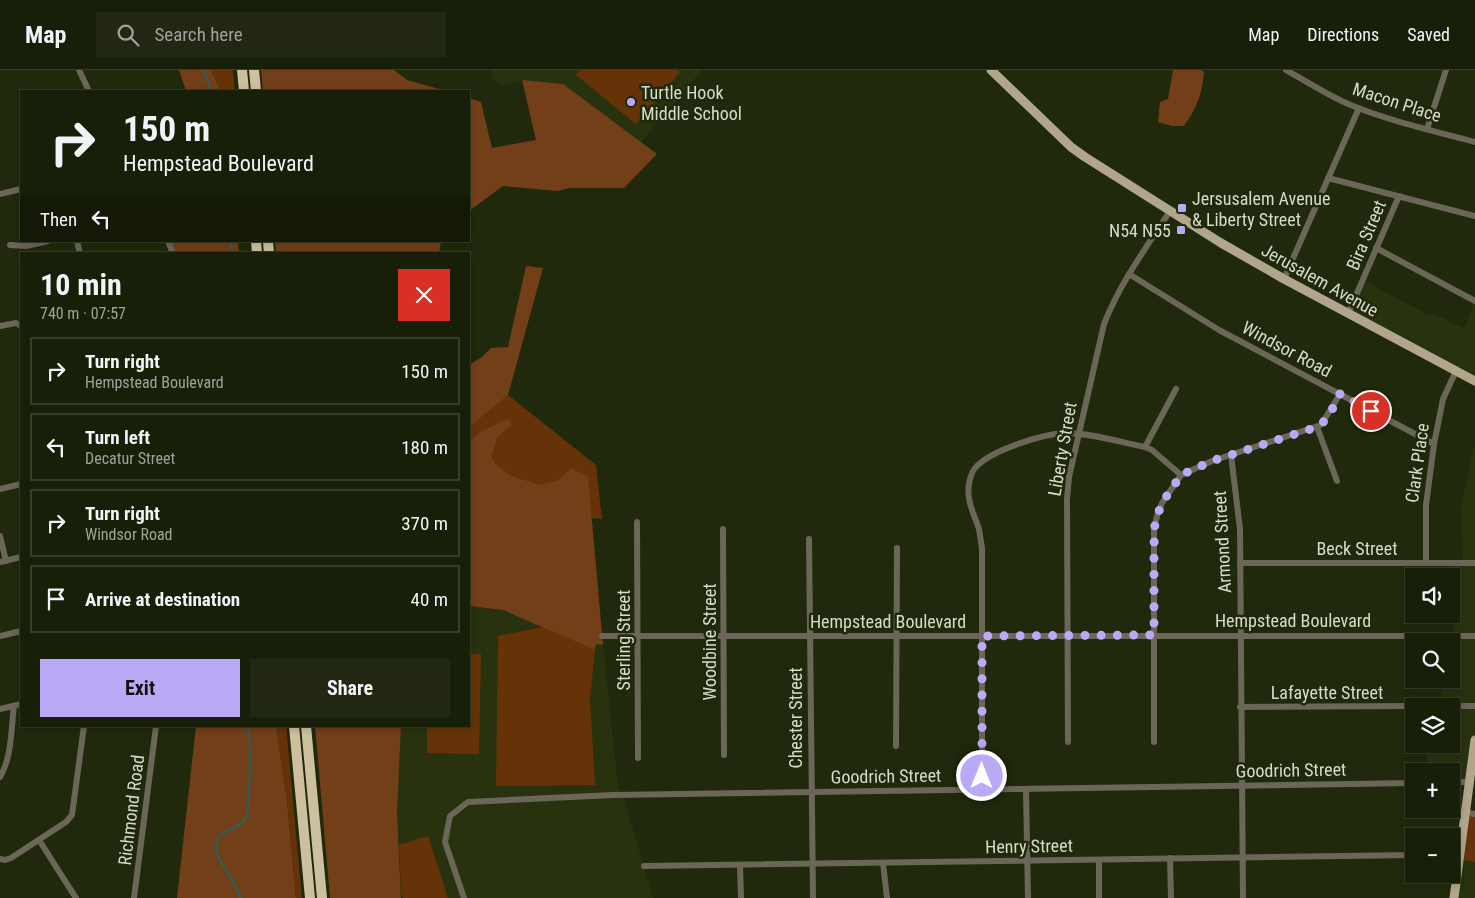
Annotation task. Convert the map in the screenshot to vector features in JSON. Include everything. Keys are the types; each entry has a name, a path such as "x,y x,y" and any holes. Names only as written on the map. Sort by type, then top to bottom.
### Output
{"highway":[{"path":"242,70 244,90"},
{"path":"254,70 256,90"},
{"path":"294,727 310,898"},
{"path":"306,727 322,898"}],"main road":[{"name":"Jerusalem Avenue","path":"991,70 1071,147 1221,244 1475,381"},
{"path":"1460,842 1470,813 1469,782 1475,740"},
{"path":"1454,898 1455,883"}],"street":[{"path":"79,70 89,90"},
{"name":"Macon Place","path":"1286,70 1296,72 1352,106 1398,122 1475,142"},
{"path":"1427,129 1446,70"},
{"path":"1284,279 1359,108"},
{"path":"1328,178 1475,216"},
{"path":"0,194 20,189"},
{"name":"Bira Street","path":"1348,314 1399,196"},
{"name":"Liberty Street","path":"1068,742 1067,499 1069,477 1104,324 1113,301 1170,211"},
{"path":"10,245 26,246 44,242"},
{"path":"1376,248 1475,301"},
{"name":"Windsor Road","path":"1129,274 1219,330 1434,444"},
{"path":"0,326 16,323 20,325"},
{"name":"Clark Place","path":"1426,563 1426,505 1434,444 1443,399 1456,371"},
{"path":"1145,447 1176,389"},
{"path":"1154,742 1154,546 1155,522 1162,503 1181,475 1212,461 1321,425 1340,394"},
{"path":"1317,427 1337,482"},
{"path":"982,790 982,548 979,530 968,495 972,474 986,458 1045,436 1065,433 1145,447 1152,450 1181,475"},
{"name":"Armond Street","path":"1231,456 1240,529 1243,898"},
{"path":"0,489 20,484"},
{"name":"Sterling Street","path":"637,522 638,758"},
{"name":"Woodbine Street","path":"723,529 724,755"},
{"path":"0,536 3,561 20,557"},
{"name":"Chester Street","path":"809,539 813,898"},
{"path":"896,548 896,746"},
{"name":"Beck Street","path":"1240,563 1475,563"},
{"path":"0,636 20,631"},
{"name":"Hempstead Boulevard","path":"602,636 1475,636"},
{"path":"0,709 18,705 8,758 5,769 0,777"},
{"name":"Lafayette Street","path":"1240,707 1405,706"},
{"path":"1460,706 1475,706"},
{"path":"0,859 12,858 66,822 72,815 84,727"},
{"name":"Richmond Road","path":"134,898 156,727"},
{"path":"1460,782 1469,782"},
{"name":"Goodrich Street","path":"464,898 445,842 450,816 468,802 613,795 1405,783"},
{"path":"1026,789 1028,898"},
{"path":"39,840 76,898"},
{"name":"Henry Street","path":"644,866 1405,855"},
{"path":"1170,858 1171,898"},
{"path":"1099,860 1099,898"},
{"path":"883,863 887,898"},
{"path":"740,865 741,898"}],"shaded area":[{"path":"179,70 211,70 221,90 186,90"},
{"path":"211,70 233,70 235,90 221,90"},
{"path":"261,70 394,70 407,80 442,90 263,90"},
{"name":"Turtle Hook Middle School","path":"491,70 702,70 641,142 610,119 522,80 503,85 492,80"},
{"path":"580,70 677,70 680,72 636,124 576,75"},
{"path":"1173,70 1201,70 1204,72 1198,100 1184,126 1172,126 1158,122 1160,102 1168,99"},
{"path":"522,80 563,84 657,154 624,188 569,188 558,191 503,186 470,210 470,98 481,102 492,148 536,140"},
{"path":"168,242 238,242 239,252 172,252"},
{"path":"275,242 441,242 439,252 276,252"},
{"path":"526,266 543,268 508,395 470,427 470,364 482,357 491,348 508,347"},
{"path":"1363,280 1430,316 1432,313 1464,329 1475,301 1475,381 1348,314"},
{"path":"508,395 596,465 602,519 591,518 587,476 571,468 558,480 540,486 512,476 496,464 492,457 497,438 512,425 481,431 470,440 470,427"},
{"path":"508,419 512,425 497,438 492,457 496,464 512,476 540,485 558,480 571,468 588,476 603,645 596,644 595,650 503,610 470,606 470,440 481,431"},
{"path":"1475,442 1475,740 1469,782 1460,782 1460,763 1427,763 1426,753 1460,753 1460,698 1442,698 1442,688 1460,688 1460,633 1451,633 1453,631 1453,623 1460,623 1460,568 1454,568 1454,563 1463,562 1461,507"},
{"path":"470,606 503,610 595,649 596,643 603,645 619,795 623,795 653,898 401,898 397,813 401,727 470,727"},
{"path":"543,627 595,650 590,699 595,785 496,786 498,636"},
{"path":"470,654 481,654 479,754 427,753 427,727 470,727"},
{"path":"196,727 276,727 287,801 296,898 177,898"},
{"path":"276,727 286,727 302,898 296,898 287,801"},
{"path":"315,727 401,727 397,813 401,898 330,898"},
{"path":"1465,812 1475,814 1475,862 1460,860"},
{"path":"428,836 448,898 403,898 399,845"},
{"path":"1460,860 1475,862 1475,898 1454,898 1456,883 1460,883"}],"waterway":[{"path":"204,70 211,90"},
{"path":"230,242 233,252"},
{"path":"240,898 216,850 219,837 238,826 246,818 250,773 248,727"}],"place":[{"name":"Turtle Hook Middle School","path":"631,102"},
{"name":"Jersusalem Avenue & Liberty Street","path":"1182,208"},
{"name":"N54 N55","path":"1181,230"}],"route":[{"path":"982,776 982,636 1154,635 1155,522 1162,503 1181,475 1212,461 1321,425 1340,394 1371,411"}]}
